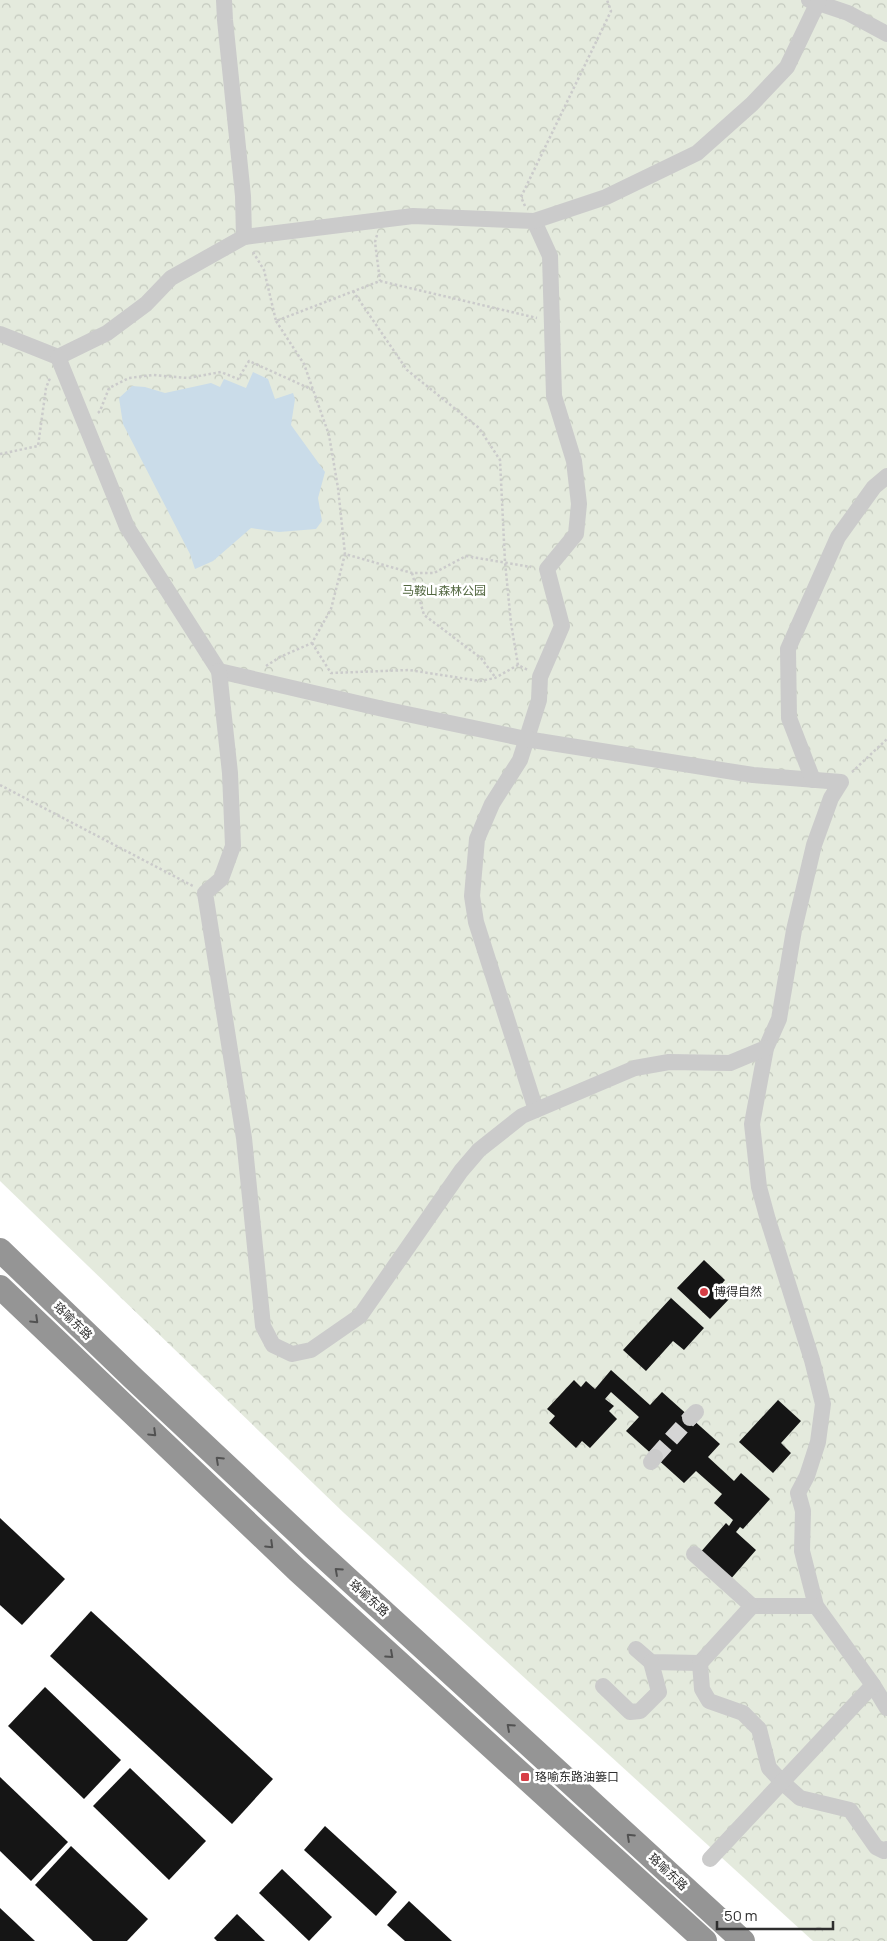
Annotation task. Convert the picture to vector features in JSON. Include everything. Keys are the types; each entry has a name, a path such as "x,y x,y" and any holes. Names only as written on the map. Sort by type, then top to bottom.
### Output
{"highway":[{"name":"珞喻东路","path":"0,1250 314,1548 743,1941"},
{"name":"珞喻东路","path":"0,1287 296,1570 705,1941"}],"street":[{"path":"224,0 243,196 244,237"},
{"path":"0,334 58,356 107,333 146,304 171,278 244,237 413,216 534,221 606,197 697,153 752,104 787,67 815,1 848,13 887,34"},
{"path":"534,221 550,256 554,396 574,461 579,504 576,534 547,569 562,626 540,676 539,700 520,760 492,804 477,839 472,896 476,922 536,1110"},
{"path":"58,356 127,527 219,671 230,773 233,846 221,879 205,893 244,1138 263,1326 273,1345 292,1354 311,1350 360,1316 461,1171 479,1150 522,1116 635,1068 669,1062 730,1063 766,1048"},
{"path":"813,780 789,718 788,649 838,537 874,487 887,476"},
{"path":"219,671 383,709 526,739 754,775 841,782"},
{"path":"841,782 830,798 814,846 794,930 779,1019 766,1048 752,1124 759,1187 791,1313 823,1404 818,1442 807,1476 798,1494 803,1511 802,1551 816,1606 873,1685 887,1708"},
{"path":"694,1554 752,1606 816,1606"},
{"path":"752,1606 700,1663 702,1689 709,1701 743,1713 759,1729 769,1768 800,1798 850,1810 876,1847 884,1851 887,1850"},
{"path":"602,1686 630,1712 640,1711 659,1692 651,1662 636,1649"},
{"path":"651,1662 700,1663"},
{"path":"710,1859 873,1685"}],"path":[{"path":"534,221 521,197 611,11 607,0"},
{"path":"380,281 375,242 382,220"},
{"path":"244,237 264,270 276,321 304,364 329,435 338,488 345,554 330,609 312,644 280,657 248,677"},
{"path":"276,321 380,281 534,316 552,327"},
{"path":"353,291 407,370 480,428 500,460 505,562 511,622 518,665"},
{"path":"0,454 38,446 46,388 58,356"},
{"path":"83,419 100,411 109,388 129,378 153,375 188,378 221,372 238,379 249,361 313,390"},
{"path":"345,554 412,573 434,573 466,556 547,569"},
{"path":"412,573 424,615 481,658 495,678"},
{"path":"312,644 331,673 409,670 480,681 495,678 518,665"},
{"path":"518,665 540,676"},
{"path":"841,782 887,739"},
{"path":"0,785 205,893"}],"green space":[{"name":"马鞍山森林公园","path":"0,0 887,0 887,1941 813,1941 344,1513 0,1181"}],"water":[{"path":"253,372 268,379 275,399 293,393 295,399 291,425 325,472 318,498 322,521 316,529 279,532 251,528 213,561 195,569 190,554 123,424 119,398 132,386 145,387 165,393 211,383 220,387 224,379 246,388"}],"building":[{"name":"博得自然","path":"704,1260 725,1280 720,1286 732,1296 710,1319 677,1288"},
{"path":"671,1298 704,1328 684,1350 673,1341 646,1371 623,1350"},
{"path":"611,1370 650,1405 662,1392 720,1444 708,1457 734,1481 741,1473 770,1499 743,1529 740,1527 736,1532 756,1550 729,1581 699,1554 726,1523 729,1526 733,1520 714,1503 722,1494 696,1471 684,1483 626,1431 639,1417 611,1392 605,1399 614,1406 609,1411 617,1419 590,1448 582,1441 576,1448 549,1423 555,1416 547,1409 574,1380 581,1387 586,1381 595,1389"},
{"path":"778,1400 801,1421 781,1443 791,1453 773,1473 739,1442"},
{"path":"0,1518 65,1579 22,1625 0,1605"},
{"path":"91,1611 273,1779 232,1824 50,1656"},
{"path":"45,1687 121,1760 84,1799 8,1726"},
{"path":"130,1768 206,1841 169,1880 93,1806"},
{"path":"0,1777 68,1842 31,1881 0,1851"},
{"path":"325,1826 397,1892 376,1916 304,1850"},
{"path":"71,1846 148,1919 127,1941 93,1941 35,1885"},
{"path":"282,1869 332,1917 309,1941 259,1893"},
{"path":"409,1901 452,1941 405,1941 387,1925"},
{"path":"0,1908 35,1941 0,1941"},
{"path":"237,1914 265,1941 217,1941 214,1938"}],"tunnel":[{"path":"655,1457 690,1418"}],"place":[{"name":"博得自然","path":"704,1292"},
{"name":"珞喻东路油篓口","path":"525,1777"}]}
